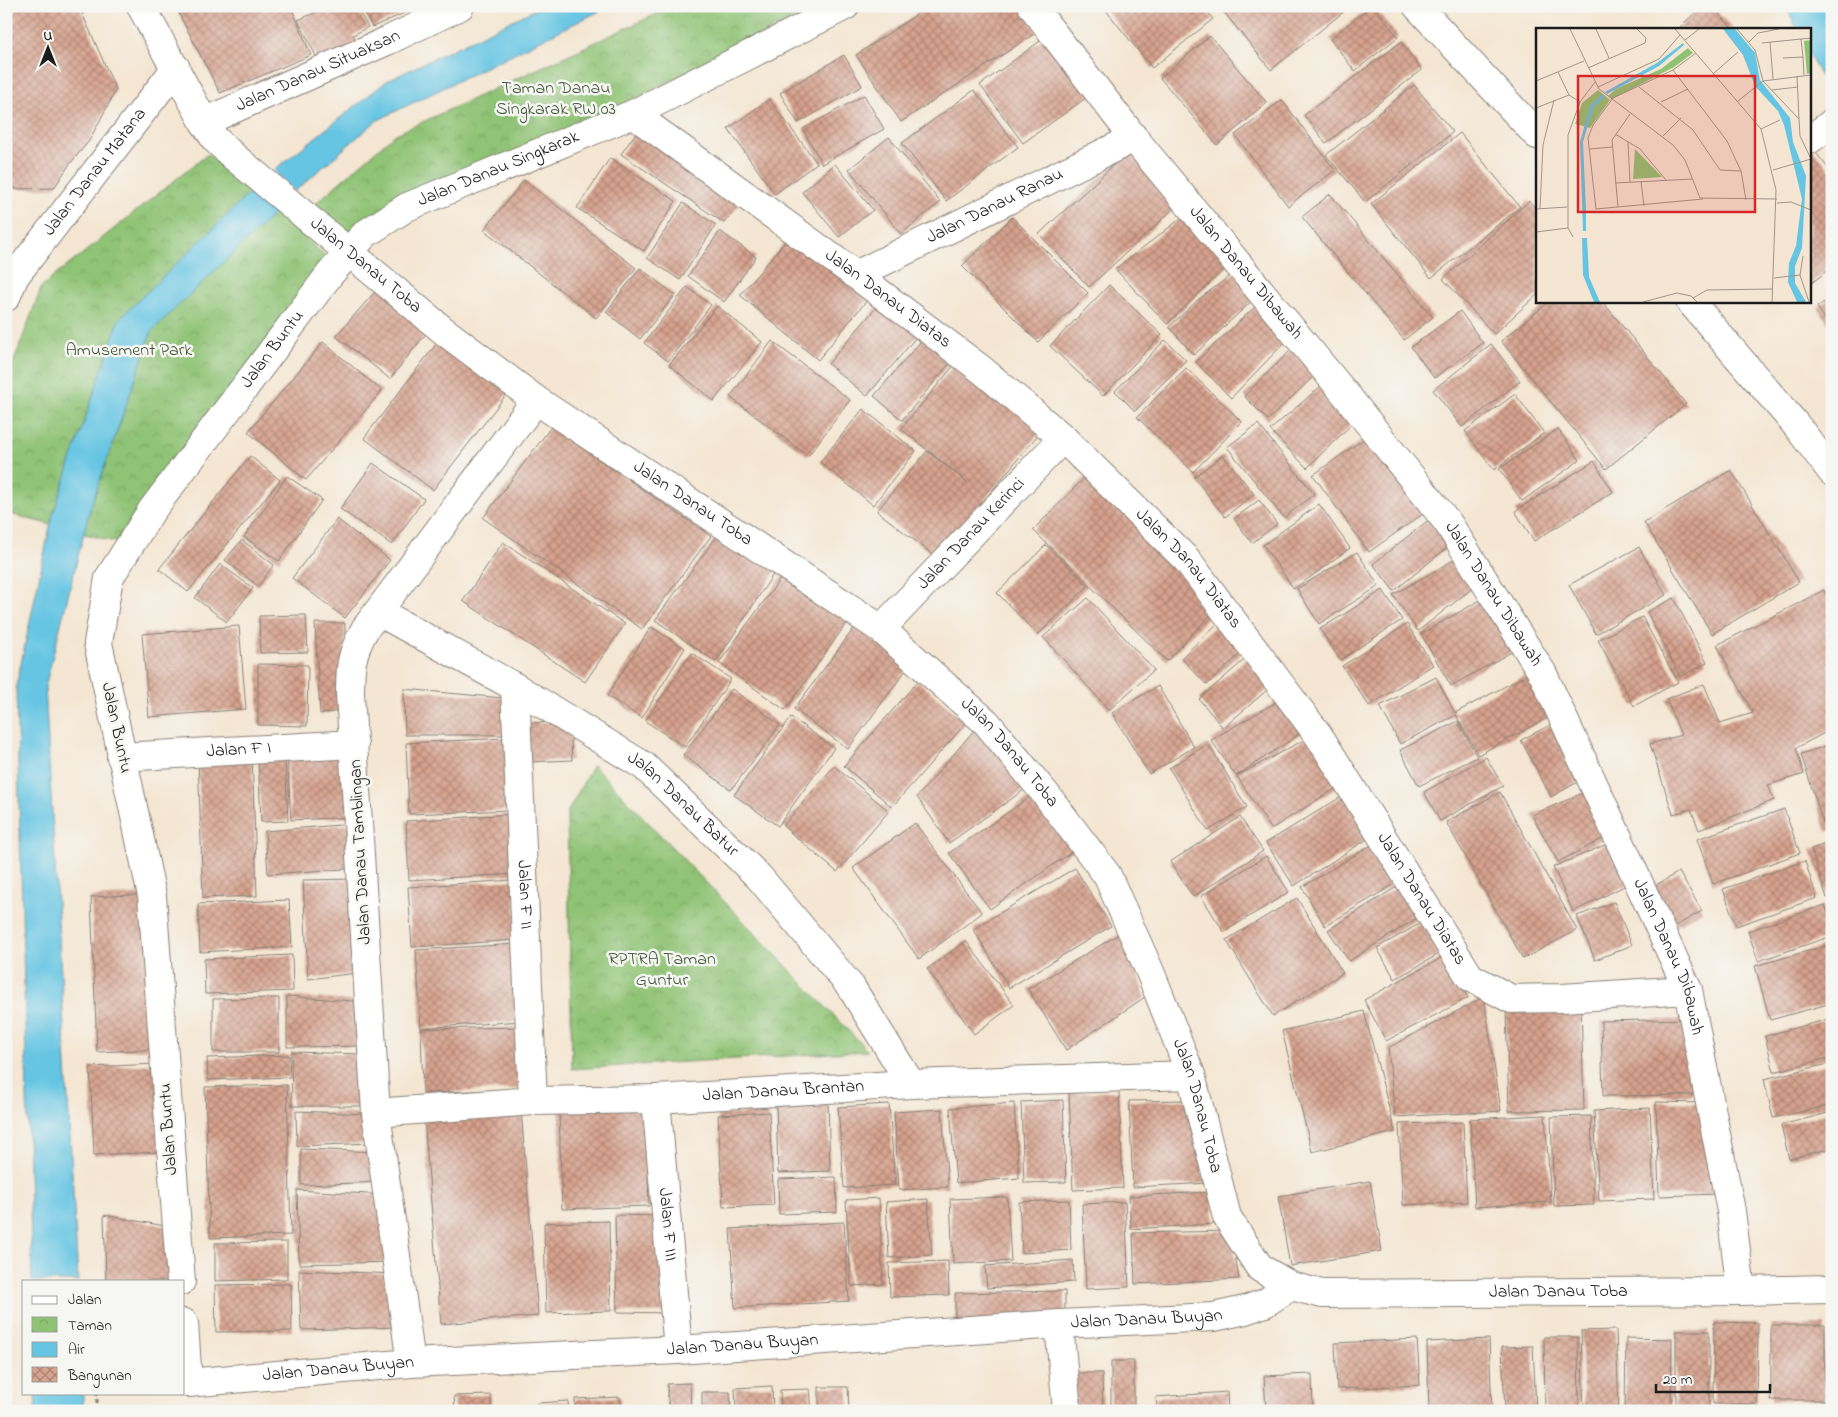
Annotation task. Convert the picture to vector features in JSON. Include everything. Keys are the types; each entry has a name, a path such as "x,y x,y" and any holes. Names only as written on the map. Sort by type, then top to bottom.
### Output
{"street":[{"name":"Jalan Danau Toba","path":"141,6 215,140 233,156 444,331 536,400 881,629 987,723 1048,797 1107,875 1151,974 1191,1075 1227,1217 1260,1268 1291,1286 1322,1294 1832,1289"},
{"name":"Jalan Danau Situaksan","path":"204,122 389,40 460,6"},
{"name":"Jalan Danau Singkarak","path":"338,244 365,234 407,207 633,114 845,6"},
{"name":"Jalan Danau Dibawah","path":"1032,6 1134,138 1347,396 1448,523 1543,674 1688,990 1731,1210 1741,1291"},
{"path":"1417,6 1536,134"},
{"name":"Jalan Danau Matana","path":"9,281 176,68"},
{"name":"Jalan Danau Diatas","path":"633,114 856,274 982,370 1063,438 1188,560 1319,736 1470,977 1512,999 1562,998 1688,990"},
{"path":"1810,139 1832,123"},
{"name":"Jalan Danau Ranau","path":"856,274 1134,138"},
{"name":"Jalan Buntu","path":"181,1280 152,896 98,643 109,578 152,510 338,244"},
{"path":"1691,302 1796,425 1832,472"},
{"name":"Jalan Danau Tamblingan","path":"411,1363 376,1113 350,670 354,648 365,629 536,400"},
{"name":"Jalan Danau Kerinci","path":"881,629 1063,438"},
{"name":"Jalan Danau Batur","path":"379,612 515,687 644,766 759,877 851,987 911,1084"},
{"name":"Jalan F II","path":"515,687 533,1101"},
{"name":"Jalan F I","path":"121,757 354,744"},
{"name":"Jalan Danau Brantan","path":"376,1113 533,1101 656,1099 911,1084 1191,1075"},
{"name":"Jalan F III","path":"656,1099 678,1350"},
{"name":"Jalan Danau Buyan","path":"185,1337 188,1383 411,1363 678,1350 1059,1324 1214,1317 1245,1310 1264,1303 1291,1286"},
{"path":"1059,1324 1067,1411"}],"path":[{"path":"97,1394 97,1411"}],"green space":[{"name":"Taman Danau Singkarak RW 03","path":"674,6 819,6 349,242 308,210 394,135"},
{"name":"Amusement Park","path":"208,154 327,257 119,543 6,513 6,382 42,286"},
{"name":"RPTRA Taman Guntur","path":"593,765 868,1051 572,1069 567,813"}],"water":[{"path":"542,6 610,6 376,121 294,192 274,170 387,81"},
{"path":"1786,6 1832,6 1832,100 1810,55 1810,28 1797,28"},
{"path":"252,191 276,212 152,331 90,509 45,687 78,1280 32,1280 16,687 52,517 119,319"},
{"path":"35,1394 83,1394 83,1411 36,1411"}],"building":[{"path":"6,6 79,6 116,90 89,141 69,165 54,188 16,189 6,182"},
{"path":"175,6 291,6 311,55 220,93"},
{"path":"330,6 356,6 368,27 353,35 361,49 321,66 298,20"},
{"path":"361,6 421,6 372,27"},
{"path":"929,6 1020,6 1037,32 901,122 856,55"},
{"path":"1108,6 1203,6 1213,19 1152,68 1105,9"},
{"path":"1219,6 1343,6 1346,10 1271,70"},
{"path":"1371,6 1374,6 1398,37 1355,71 1330,39"},
{"path":"1702,6 1712,6 1732,28 1679,28"},
{"path":"1047,36 1090,95 1023,143 980,85"},
{"path":"1210,36 1267,103 1217,145 1160,78"},
{"path":"1401,42 1422,70 1326,143 1304,115"},
{"path":"844,55 862,86 798,123 780,93"},
{"path":"1414,85 1453,132 1365,202 1326,155"},
{"path":"974,90 1018,147 946,201 902,143"},
{"path":"864,95 884,129 822,164 803,129"},
{"path":"769,99 817,163 775,194 728,129"},
{"path":"1282,100 1335,170 1288,206 1235,135"},
{"path":"640,127 740,204 724,223 621,154"},
{"path":"1460,133 1520,207 1431,278 1371,204"},
{"path":"889,137 940,202 901,234 849,169"},
{"path":"1812,148 1832,173 1832,267 1810,284 1810,149"},
{"path":"1130,150 1180,203 1089,287 1039,234"},
{"path":"610,158 676,201 644,251 577,208"},
{"path":"835,164 873,210 839,237 802,192"},
{"path":"524,180 636,268 596,318 484,230"},
{"path":"1330,194 1433,317 1404,340 1302,217"},
{"path":"1529,201 1536,209 1536,296 1494,334 1443,279"},
{"path":"683,203 716,225 680,280 647,258"},
{"path":"1188,213 1230,264 1167,324 1115,269"},
{"path":"1012,217 1088,293 1038,342 962,266"},
{"path":"720,231 756,257 724,302 688,276"},
{"path":"790,236 867,300 818,360 740,295"},
{"path":"640,268 675,295 640,339 606,312"},
{"path":"1234,273 1256,297 1194,355 1169,327 1199,299"},
{"path":"1109,285 1162,335 1103,396 1050,346"},
{"path":"380,286 431,327 390,379 336,336"},
{"path":"687,287 711,305 668,361 644,343"},
{"path":"1832,297 1832,329 1817,307"},
{"path":"884,298 922,330 867,396 828,364"},
{"path":"1549,302 1603,302 1686,404 1606,469 1501,341"},
{"path":"1258,304 1287,340 1231,398 1196,362"},
{"path":"717,306 762,342 714,401 669,365"},
{"path":"1460,311 1483,343 1434,378 1411,347"},
{"path":"928,333 956,356 902,420 874,396"},
{"path":"440,339 509,391 433,490 364,438"},
{"path":"1165,340 1186,360 1135,411 1115,391"},
{"path":"772,341 850,400 808,456 730,397"},
{"path":"323,342 382,391 306,480 248,432"},
{"path":"1491,344 1520,381 1462,427 1433,390"},
{"path":"1291,350 1315,375 1268,420 1244,396"},
{"path":"961,357 1045,426 986,498 991,502 942,562 877,511 927,451 967,482 901,429"},
{"path":"1186,368 1242,422 1193,472 1137,417"},
{"path":"1321,386 1355,421 1307,468 1270,430"},
{"path":"1515,394 1544,433 1494,470 1465,431"},
{"path":"863,409 916,451 873,505 820,462"},
{"path":"1258,424 1314,494 1284,518 1227,447"},
{"path":"551,427 711,536 642,629 483,518"},
{"path":"1558,429 1580,460 1522,501 1499,469"},
{"path":"1371,434 1427,511 1369,552 1313,475"},
{"path":"1223,455 1254,494 1225,517 1194,477"},
{"path":"250,456 280,480 188,592 159,569"},
{"path":"1594,461 1613,492 1534,541 1515,511"},
{"path":"373,463 424,499 392,545 340,509"},
{"path":"1731,470 1799,582 1712,634 1644,522"},
{"path":"1091,471 1217,608 1167,661 1033,530"},
{"path":"287,476 322,500 279,561 244,537"},
{"path":"1259,500 1277,524 1252,543 1234,519"},
{"path":"1319,504 1350,548 1294,589 1263,545"},
{"path":"1431,518 1448,547 1394,591 1373,564"},
{"path":"337,519 390,560 345,618 292,578"},
{"path":"720,532 776,570 716,662 655,620"},
{"path":"242,540 274,565 258,586 225,560"},
{"path":"503,542 625,624 585,682 463,601"},
{"path":"1046,545 1088,586 1038,635 997,593"},
{"path":"1639,547 1666,595 1596,634 1569,585"},
{"path":"1357,552 1379,586 1319,624 1297,589"},
{"path":"1455,559 1474,587 1418,631 1393,595"},
{"path":"220,564 253,588 227,622 195,598"},
{"path":"786,571 851,617 785,710 719,663"},
{"path":"1383,590 1402,620 1340,660 1320,629"},
{"path":"1824,590 1832,606 1832,729 1796,748 1804,774 1768,785 1774,800 1699,830 1691,809 1673,814 1650,744 1681,735 1666,699 1704,684 1720,723 1753,713 1717,645"},
{"path":"1491,594 1522,646 1451,686 1421,634"},
{"path":"1088,598 1154,670 1109,710 1043,637"},
{"path":"1674,598 1707,663 1680,677 1647,612"},
{"path":"306,615 308,652 260,653 259,616"},
{"path":"1642,617 1678,682 1634,706 1598,640"},
{"path":"315,623 345,623 344,710 320,714"},
{"path":"1217,624 1243,651 1207,685 1181,658"},
{"path":"1407,624 1433,665 1369,706 1342,666"},
{"path":"239,626 246,709 149,717 142,634"},
{"path":"651,627 685,648 642,718 607,696"},
{"path":"855,627 909,666 848,749 794,709"},
{"path":"692,653 731,679 685,747 645,721"},
{"path":"1249,656 1274,684 1223,728 1199,699"},
{"path":"258,664 308,665 307,726 258,725"},
{"path":"1532,672 1555,714 1478,755 1456,715 1400,744 1380,706 1436,677 1455,713"},
{"path":"918,681 966,723 892,807 844,766"},
{"path":"1158,686 1194,747 1149,774 1112,713"},
{"path":"404,689 503,698 505,735 405,735"},
{"path":"732,689 780,725 731,790 683,755"},
{"path":"1285,697 1303,732 1236,776 1211,740"},
{"path":"791,717 834,748 778,826 734,795"},
{"path":"982,721 1024,790 949,843 917,797"},
{"path":"1458,721 1477,757 1419,786 1400,750"},
{"path":"570,722 572,760 529,762 527,723"},
{"path":"1556,722 1585,778 1551,797 1521,740"},
{"path":"1313,735 1341,785 1271,829 1237,776"},
{"path":"508,738 511,810 409,814 406,743"},
{"path":"1208,744 1247,807 1208,831 1169,768"},
{"path":"1832,744 1832,830 1826,832 1801,754"},
{"path":"352,752 356,817 291,820 287,754"},
{"path":"285,754 288,821 261,822 258,755"},
{"path":"252,755 257,896 203,898 198,757"},
{"path":"1486,757 1503,786 1440,821 1424,792"},
{"path":"834,766 889,811 837,872 783,826"},
{"path":"1590,790 1608,836 1558,862 1532,815"},
{"path":"1349,792 1369,838 1294,886 1266,843"},
{"path":"1500,792 1577,930 1523,959 1446,822"},
{"path":"1033,795 1073,851 990,909 949,853"},
{"path":"1784,809 1800,853 1713,884 1697,839"},
{"path":"513,814 516,874 409,880 406,821"},
{"path":"1240,817 1263,851 1193,897 1170,862"},
{"path":"915,823 982,913 919,959 853,868"},
{"path":"353,824 359,868 268,874 265,831"},
{"path":"1612,842 1632,882 1573,912 1553,867"},
{"path":"1832,842 1832,897 1827,898 1811,849"},
{"path":"1375,843 1398,882 1325,926 1302,887"},
{"path":"1266,856 1289,892 1224,932 1201,896"},
{"path":"1805,861 1817,898 1736,926 1723,889"},
{"path":"1075,868 1111,926 1009,988 973,929"},
{"path":"1679,872 1702,911 1672,928 1649,889"},
{"path":"357,879 366,972 308,979 303,880"},
{"path":"514,880 517,940 412,947 408,887"},
{"path":"1408,880 1428,911 1349,961 1328,930"},
{"path":"150,894 157,1049 97,1052 91,897"},
{"path":"1297,898 1343,973 1273,1016 1226,940"},
{"path":"289,900 292,947 200,952 198,904"},
{"path":"1614,902 1632,945 1595,960 1577,916"},
{"path":"1825,905 1832,924 1832,936 1758,961 1748,931"},
{"path":"1421,923 1439,954 1395,979 1377,948"},
{"path":"1124,931 1145,997 1066,1050 1028,989"},
{"path":"966,941 1014,1005 974,1034 927,969"},
{"path":"517,944 522,1021 421,1028 416,950"},
{"path":"1829,945 1832,957 1832,1003 1770,1020 1755,966"},
{"path":"292,955 293,991 205,994 204,959"},
{"path":"1445,956 1468,998 1386,1041 1364,1000"},
{"path":"287,996 365,1002 363,1046 287,1047"},
{"path":"1484,997 1501,1111 1395,1117 1388,1048"},
{"path":"279,998 279,1052 213,1052 213,999"},
{"path":"1581,1005 1584,1110 1509,1111 1506,1007"},
{"path":"1364,1011 1395,1132 1312,1152 1282,1031"},
{"path":"1832,1018 1832,1057 1774,1072 1765,1036"},
{"path":"1692,1019 1693,1095 1603,1096 1601,1021"},
{"path":"523,1027 525,1089 423,1093 421,1029"},
{"path":"291,1052 363,1054 366,1106 292,1106"},
{"path":"289,1055 290,1077 208,1080 207,1058"},
{"path":"1832,1063 1832,1105 1773,1118 1764,1079"},
{"path":"157,1064 161,1152 94,1155 90,1067"},
{"path":"287,1085 291,1235 210,1238 205,1087"},
{"path":"1119,1091 1123,1188 1073,1190 1069,1093"},
{"path":"1063,1100 1066,1182 1024,1183 1021,1102"},
{"path":"1189,1100 1210,1183 1133,1187 1129,1101"},
{"path":"828,1102 830,1171 778,1173 776,1103"},
{"path":"1656,1102 1704,1103 1717,1194 1659,1196"},
{"path":"1014,1103 1019,1178 956,1183 950,1108"},
{"path":"889,1104 895,1185 844,1188 838,1107"},
{"path":"646,1106 649,1206 562,1209 559,1108"},
{"path":"1650,1108 1654,1199 1599,1201 1594,1111"},
{"path":"942,1109 948,1187 899,1190 894,1112"},
{"path":"521,1110 538,1316 441,1324 424,1118"},
{"path":"296,1111 368,1114 373,1143 297,1146"},
{"path":"769,1112 774,1205 723,1207 718,1115"},
{"path":"1832,1112 1832,1148 1789,1159 1781,1125"},
{"path":"1545,1115 1551,1202 1475,1207 1470,1119"},
{"path":"1591,1116 1594,1205 1554,1206 1551,1117"},
{"path":"1463,1122 1467,1202 1403,1205 1399,1124"},
{"path":"301,1149 380,1152 383,1182 301,1185"},
{"path":"836,1177 837,1212 779,1214 778,1179"},
{"path":"1370,1181 1382,1251 1290,1266 1278,1196"},
{"path":"297,1190 387,1195 397,1262 299,1264"},
{"path":"1212,1192 1214,1224 1131,1229 1129,1196"},
{"path":"1007,1197 1011,1261 953,1264 950,1199"},
{"path":"879,1198 883,1284 851,1286 846,1200"},
{"path":"928,1199 932,1255 889,1258 886,1202"},
{"path":"1069,1200 1071,1250 1022,1253 1019,1202"},
{"path":"1125,1202 1129,1287 1086,1289 1082,1204"},
{"path":"104,1215 171,1227 174,1280 106,1280"},
{"path":"615,1215 663,1216 667,1313 617,1312"},
{"path":"609,1221 611,1311 546,1313 544,1223"},
{"path":"844,1222 849,1301 735,1308 730,1229"},
{"path":"1231,1231 1239,1279 1135,1284 1133,1233"},
{"path":"287,1242 287,1279 215,1281 215,1243"},
{"path":"1073,1260 1074,1282 987,1288 985,1266"},
{"path":"948,1261 949,1295 890,1297 889,1263"},
{"path":"299,1270 396,1274 399,1327 301,1330"},
{"path":"291,1284 292,1331 216,1332 215,1285"},
{"path":"1065,1291 1065,1317 955,1324 955,1293"},
{"path":"1714,1322 1758,1323 1757,1404 1713,1404"},
{"path":"1771,1325 1825,1325 1825,1400 1771,1400"},
{"path":"1616,1330 1619,1411 1584,1411 1581,1331"},
{"path":"1676,1331 1709,1331 1709,1408 1676,1408"},
{"path":"1544,1337 1578,1337 1579,1411 1545,1411"},
{"path":"1626,1338 1672,1339 1671,1411 1625,1411"},
{"path":"1417,1339 1420,1385 1337,1389 1335,1343"},
{"path":"1489,1339 1492,1411 1429,1411 1427,1342"},
{"path":"1533,1346 1536,1409 1505,1411 1502,1347"},
{"path":"1111,1361 1134,1361 1134,1410 1111,1410"},
{"path":"1075,1373 1102,1373 1103,1411 1076,1411"},
{"path":"1312,1374 1313,1411 1266,1411 1264,1376"},
{"path":"690,1383 691,1411 669,1411 667,1384"},
{"path":"772,1386 773,1411 736,1411 735,1388"},
{"path":"819,1387 848,1387 849,1411 819,1411"},
{"path":"810,1389 812,1411 781,1411 780,1390"},
{"path":"702,1392 730,1392 731,1411 702,1411"},
{"path":"1227,1392 1228,1411 1157,1411 1156,1397"},
{"path":"491,1395 491,1411 455,1411 454,1396"},
{"path":"620,1397 621,1411 575,1411 575,1399"},
{"path":"568,1401 569,1411 537,1411 537,1403"},
{"path":"533,1407 533,1411 496,1411 496,1408"},
{"path":"399,1408 399,1411 377,1411 377,1409"}]}
